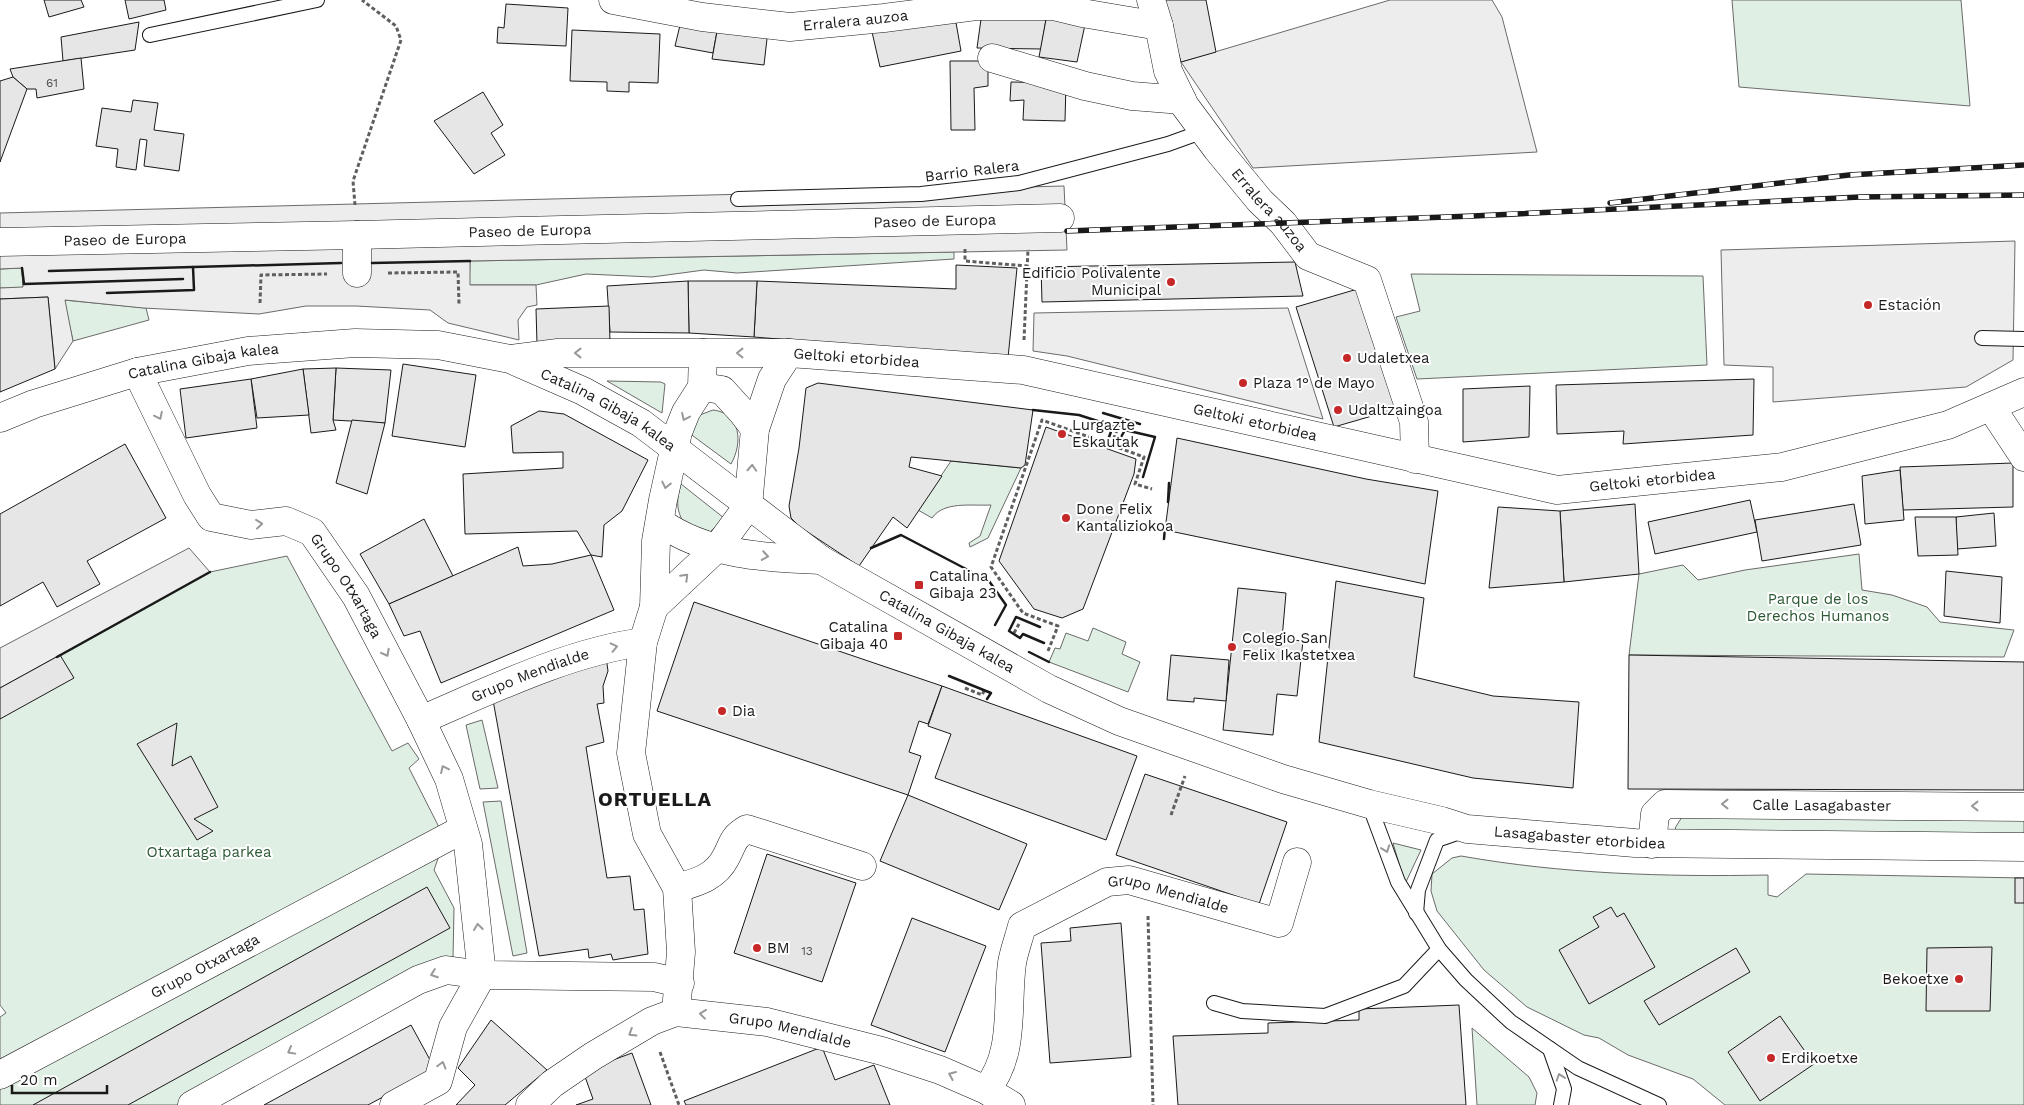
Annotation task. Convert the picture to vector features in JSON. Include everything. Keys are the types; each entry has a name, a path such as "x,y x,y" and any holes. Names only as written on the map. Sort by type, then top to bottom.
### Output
{"street":[{"name":"Erralera auzoa","path":"613,0 702,17 790,26 884,18 976,6 1053,6 1082,13 1159,26"},
{"path":"727,0 754,23"},
{"name":"Erralera auzoa","path":"1151,0 1159,26 1168,71 1182,100 1204,131 1260,201 1283,223 1308,256 1367,280 1414,422 1415,459"},
{"path":"992,58 1085,86 1132,96 1182,100"},
{"name":"Paseo de Europa","path":"0,242 1060,218"},
{"path":"356,235 357,274"},
{"name":"Catalina Gibaja kalea","path":"0,418 34,404 137,372 248,352 355,342 438,345 510,359 592,396 641,423 821,560 1049,689 1151,732"},
{"path":"676,1012 680,983 677,888 647,834 631,753 643,642 654,607 656,540 673,449 686,412 702,387 703,353"},
{"path":"654,607 717,548 748,506 755,429 772,379 789,353"},
{"name":"Geltoki etorbidea","path":"510,359 558,354 789,353 1023,370 1557,490 1782,467 1948,425 2024,392"},
{"name":"Grupo Otxartaga","path":"137,372 197,495 212,516 250,524 286,521 312,532 356,596 421,720 449,779 468,844 482,975"},
{"path":"702,387 722,390 755,429"},
{"path":"1991,407 2024,457"},
{"path":"660,522 676,534 698,544 786,559 821,560"},
{"name":"Grupo Mendialde","path":"421,720 526,676 614,646 643,642"},
{"name":"Lasagabaster etorbidea","path":"1151,732 1195,750 1282,779 1369,804 1442,821 1466,830 1652,844 2024,847"},
{"name":"Calle Lasagabaster","path":"1652,844 1655,814 1665,804 2024,807"},
{"name":"Grupo Otxartaga","path":"0,1075 463,829"},
{"path":"677,888 702,881 714,874 726,858 734,837 747,829 862,866"},
{"name":"Grupo Mendialde","path":"986,1090 996,1078 1005,1055 1012,963 1022,926 1107,882 1150,876 1279,923 1297,862"},
{"path":"192,1105 418,980 446,970 482,975 654,978 680,983"},
{"path":"394,1105 438,1081 454,1027 482,975"},
{"name":"Grupo Mendialde","path":"530,1105 552,1084 587,1061 652,1021 676,1012 767,1022 882,1051 940,1070 986,1090 1011,1105"}],"lane":[{"path":"150,35 317,0"},
{"name":"Barrio Ralera","path":"738,199 921,194 1019,183 1168,144 1204,131"},
{"path":"1982,338 2024,339"},
{"path":"1369,804 1398,882 1438,949 1466,980 1511,1022 1578,1068 1659,1105"},
{"path":"1416,913 1418,890 1437,840 1466,830"},
{"path":"1214,1003 1242,1011 1325,1016 1404,986 1438,949"},
{"path":"1550,1049 1564,1089 1561,1105"}],"path":[{"path":"356,235 353,181 401,40 396,26 362,0"},
{"path":"964,219 965,261 1027,266"},
{"path":"1023,370 1028,248"},
{"path":"1048,651 1058,626 1023,613 991,567 1042,420 1144,457 1135,484 1152,489"},
{"path":"1111,445 1120,423"},
{"path":"1014,633 1019,624"},
{"path":"965,688 982,695 984,691"},
{"path":"1170,815 1195,750"},
{"path":"1150,876 1153,1105"},
{"path":"659,1049 679,1105"}],"green space":[{"path":"1732,0 1961,0 1970,106 1739,87"},
{"path":"954,252 954,259 737,273 704,270 652,277 586,274 536,285 469,285 470,261"},
{"path":"22,268 23,288 0,288 0,269"},
{"path":"1411,274 1703,276 1707,365 1417,379 1396,317 1420,311"},
{"path":"64,300 146,308 149,320 73,341"},
{"path":"607,381 661,382 665,384 662,413"},
{"path":"713,410 722,412 729,417 737,430 737,447 731,464 685,430 697,416"},
{"path":"951,461 1021,468 988,538 970,547 969,543 980,536 991,505 951,507 943,509 932,518 918,510"},
{"path":"681,484 724,518 710,532 686,526 680,516 678,506"},
{"name":"Parque de los Derechos Humanos","path":"1859,554 1862,590 1892,595 1927,607 1940,622 2014,630 2004,657 1629,655 1639,574 1683,565 1698,580 1745,570"},
{"name":"Otxartaga parkea","path":"287,556 392,751 408,743 419,759 409,768 445,839 434,870 454,908 453,958 181,1105 0,1105 0,1017 6,1013 0,1005 0,688 210,572"},
{"path":"1093,628 1126,642 1122,654 1140,662 1128,692 1049,662 1055,648 1060,649 1066,633 1088,641"},
{"path":"482,720 498,788 480,789 466,725"},
{"path":"501,801 527,953 513,956 483,802"},
{"path":"1682,817 2024,819 2024,835 1680,833 1675,828"},
{"path":"1393,843 1421,850 1405,884"},
{"path":"1461,856 1538,867 1614,873 1652,875 1768,875 1768,895 1777,897 1806,874 2024,878 2024,1105 1725,1105 1693,1079 1628,1055 1599,1038 1584,1035 1527,1007 1484,970 1437,911 1431,891 1432,874 1452,858"},
{"path":"1472,1028 1529,1077 1537,1093 1535,1105 1477,1105"}],"shaded area":[{"path":"1390,0 1492,0 1502,17 1537,152 1253,168 1181,62"},
{"path":"1064,186 1067,250 470,261 470,285 536,285 537,305 527,307 518,320 519,340 448,323 430,310 356,306 306,306 259,314 143,308 65,300 73,341 55,369 48,297 0,299 0,288 23,287 22,268 0,269 0,213"},
{"name":"Estación","path":"2015,241 2013,360 1966,387 1773,402 1773,367 1724,365 1721,250"},
{"name":"Plaza 1° de Mayo","path":"1288,308 1323,419 1067,356 1033,351 1034,313"},
{"path":"189,548 210,572 0,688 0,648"}],"building":[{"path":"44,0 81,0 84,7 49,17"},
{"path":"125,0 164,0 166,10 129,19"},
{"path":"1163,0 1206,0 1216,52 1181,62"},
{"path":"506,4 568,8 566,46 497,43 498,27 504,28"},
{"path":"982,12 1047,14 1041,49 977,48"},
{"path":"1047,14 1086,20 1077,62 1039,57"},
{"path":"682,17 718,26 713,53 675,46"},
{"path":"955,17 961,51 880,67 872,32"},
{"path":"139,22 135,50 63,61 61,37"},
{"path":"718,26 768,30 764,65 712,59"},
{"path":"572,30 660,34 658,83 629,82 629,92 607,91 607,82 570,81"},
{"path":"81,58 84,89 37,98 36,89 27,89 13,77 10,69"},
{"path":"950,61 988,61 988,86 974,88 975,130 951,130"},
{"path":"13,77 27,89 0,162 0,81"},
{"path":"1011,82 1066,83 1065,121 1023,120 1024,100 1010,101"},
{"path":"483,92 503,125 491,133 505,155 474,174 434,121"},
{"path":"133,100 158,103 154,130 184,134 179,171 144,166 147,140 140,139 136,170 116,167 118,149 96,146 102,108 131,112"},
{"name":"Edificio Polivalente Municipal","path":"1295,262 1303,296 1042,302 1041,267"},
{"path":"956,265 1017,268 1008,358 754,337 757,281 956,289"},
{"path":"688,281 757,281 754,337 689,333"},
{"path":"688,281 689,333 610,332 607,286"},
{"name":"Udaletxea","path":"1361,288 1396,409 1334,427 1296,307"},
{"path":"48,297 55,369 0,392 0,299"},
{"path":"609,306 610,343 537,344 536,309"},
{"path":"403,364 476,375 465,447 392,436"},
{"path":"336,368 391,370 385,423 333,420"},
{"path":"336,368 333,420 336,430 311,433 303,369"},
{"path":"303,369 309,415 257,418 251,379"},
{"path":"251,379 257,428 186,438 180,389"},
{"path":"1754,379 1753,435 1623,444 1624,431 1557,434 1556,385"},
{"path":"818,383 1033,410 1025,465 1021,468 911,457 909,467 942,476 907,528 893,517 859,566 800,527 791,518 789,506 799,448 806,388"},
{"path":"1530,386 1529,437 1463,442 1463,389"},
{"path":"539,411 564,414 648,460 622,511 604,525 602,557 591,555 577,531 465,534 463,474 563,468 563,452 513,453 511,426"},
{"path":"352,420 385,423 367,494 336,483"},
{"name":"Done Felix Kantaliziokoa","path":"1046,427 1136,459 1134,474 1083,609 1062,618 1034,609 999,561"},
{"path":"1177,438 1366,479 1438,491 1425,584 1165,530"},
{"path":"125,444 166,518 87,561 100,584 57,607 43,582 0,606 0,514"},
{"path":"2013,463 2013,507 1903,510 1900,467"},
{"path":"1900,470 1904,520 1865,524 1862,476"},
{"path":"1750,500 1757,532 1655,554 1648,522"},
{"path":"1635,504 1639,574 1564,582 1560,511"},
{"path":"1854,504 1861,545 1762,561 1755,520"},
{"path":"1498,507 1560,511 1564,582 1489,588"},
{"path":"1994,513 1996,546 1957,549 1956,517"},
{"path":"1915,517 1956,517 1958,555 1918,556"},
{"path":"424,519 453,576 389,604 360,554"},
{"path":"518,547 523,566 552,564 591,555 614,610 441,683 420,631 404,636 389,604"},
{"path":"1946,571 2002,577 2000,623 1944,616"},
{"path":"1336,581 1424,598 1414,677 1493,696 1579,702 1573,788 1473,778 1319,742"},
{"path":"1238,588 1286,593 1282,639 1303,641 1297,696 1277,694 1273,735 1223,730"},
{"path":"694,602 942,686 928,724 919,721 909,752 921,756 908,795 657,711"},
{"path":"60,655 74,678 0,719 0,688"},
{"path":"1171,655 1229,660 1226,701 1194,698 1194,702 1167,700"},
{"path":"1629,655 2024,662 2024,790 1628,789"},
{"path":"606,657 608,671 603,686 604,703 597,704 604,742 586,747 607,878 630,876 634,910 644,909 648,954 613,960 611,954 589,958 588,949 539,956 493,700"},
{"path":"942,686 1137,756 1106,840 935,778 951,734 928,726"},
{"path":"177,723 172,766 191,756 218,807 194,819 213,831 197,840 137,744"},
{"path":"1145,774 1287,822 1259,904 1116,855"},
{"path":"908,795 1027,844 999,910 880,861"},
{"path":"767,854 856,883 822,982 734,953"},
{"path":"2015,878 2024,878 2024,903 2015,903"},
{"path":"427,887 450,928 128,1105 33,1105"},
{"path":"1611,907 1617,917 1624,913 1655,967 1589,1004 1559,950 1599,927 1593,917"},
{"path":"912,918 986,946 945,1052 871,1025"},
{"path":"1121,923 1131,1057 1050,1063 1041,943 1071,941 1070,928"},
{"name":"Bekoetxe","path":"1992,947 1990,1011 1926,1011 1927,948"},
{"path":"1736,948 1750,972 1659,1025 1644,1001"},
{"path":"1459,1005 1466,1105 1178,1105 1173,1036 1268,1033 1268,1023 1359,1020 1359,1009"},
{"name":"Erdikoetxe","path":"1780,1016 1814,1064 1760,1101 1728,1052"},
{"path":"491,1020 547,1070 505,1105 456,1105 475,1085 458,1068"},
{"path":"411,1025 435,1069 368,1105 264,1105"},
{"path":"822,1047 835,1080 874,1065 890,1105 686,1105 684,1101"},
{"path":"632,1053 651,1105 576,1105 593,1099 583,1071"}],"railway":[{"path":"1610,203 1849,175 2024,165"},
{"path":"1067,231 1473,216 1860,197 2024,195"}],"wall":[{"path":"372,263 470,261"},
{"path":"49,271 341,263"},
{"path":"107,293 194,290 193,267"},
{"path":"22,268 24,284 183,279"},
{"path":"1033,410 1079,415 1113,426 1108,440"},
{"path":"1103,413 1140,424"},
{"path":"1117,444 1125,430 1155,437 1143,477"},
{"path":"1168,502 1169,483"},
{"path":"1164,539 1165,527"},
{"path":"871,548 901,535 989,581 1006,605 995,625"},
{"path":"57,657 210,572"},
{"path":"1040,627 1016,617 1009,631 1020,638 1023,634 1044,643"},
{"path":"1029,652 1049,662"},
{"path":"949,676 991,693 987,699"}],"place":[{"name":"Edificio Polivalente Municipal","path":"1171,282"},
{"name":"Estación","path":"1868,305"},
{"name":"Udaletxea","path":"1347,358"},
{"name":"Plaza 1° de Mayo","path":"1243,383"},
{"name":"Udaltzaingoa","path":"1338,410"},
{"name":"Lurgazte Eskautak","path":"1062,434"},
{"name":"Done Felix Kantaliziokoa","path":"1066,518"},
{"name":"Catalina Gibaja 23","path":"919,585"},
{"name":"Catalina Gibaja 40","path":"898,636"},
{"name":"Colegio San Felix Ikastetxea","path":"1232,647"},
{"name":"Dia","path":"722,711"},
{"name":"BM","path":"757,948"},
{"name":"Bekoetxe","path":"1959,979"},
{"name":"Erdikoetxe","path":"1771,1058"}],"district":[{"name":"ORTUELLA","path":"655,799"}]}
